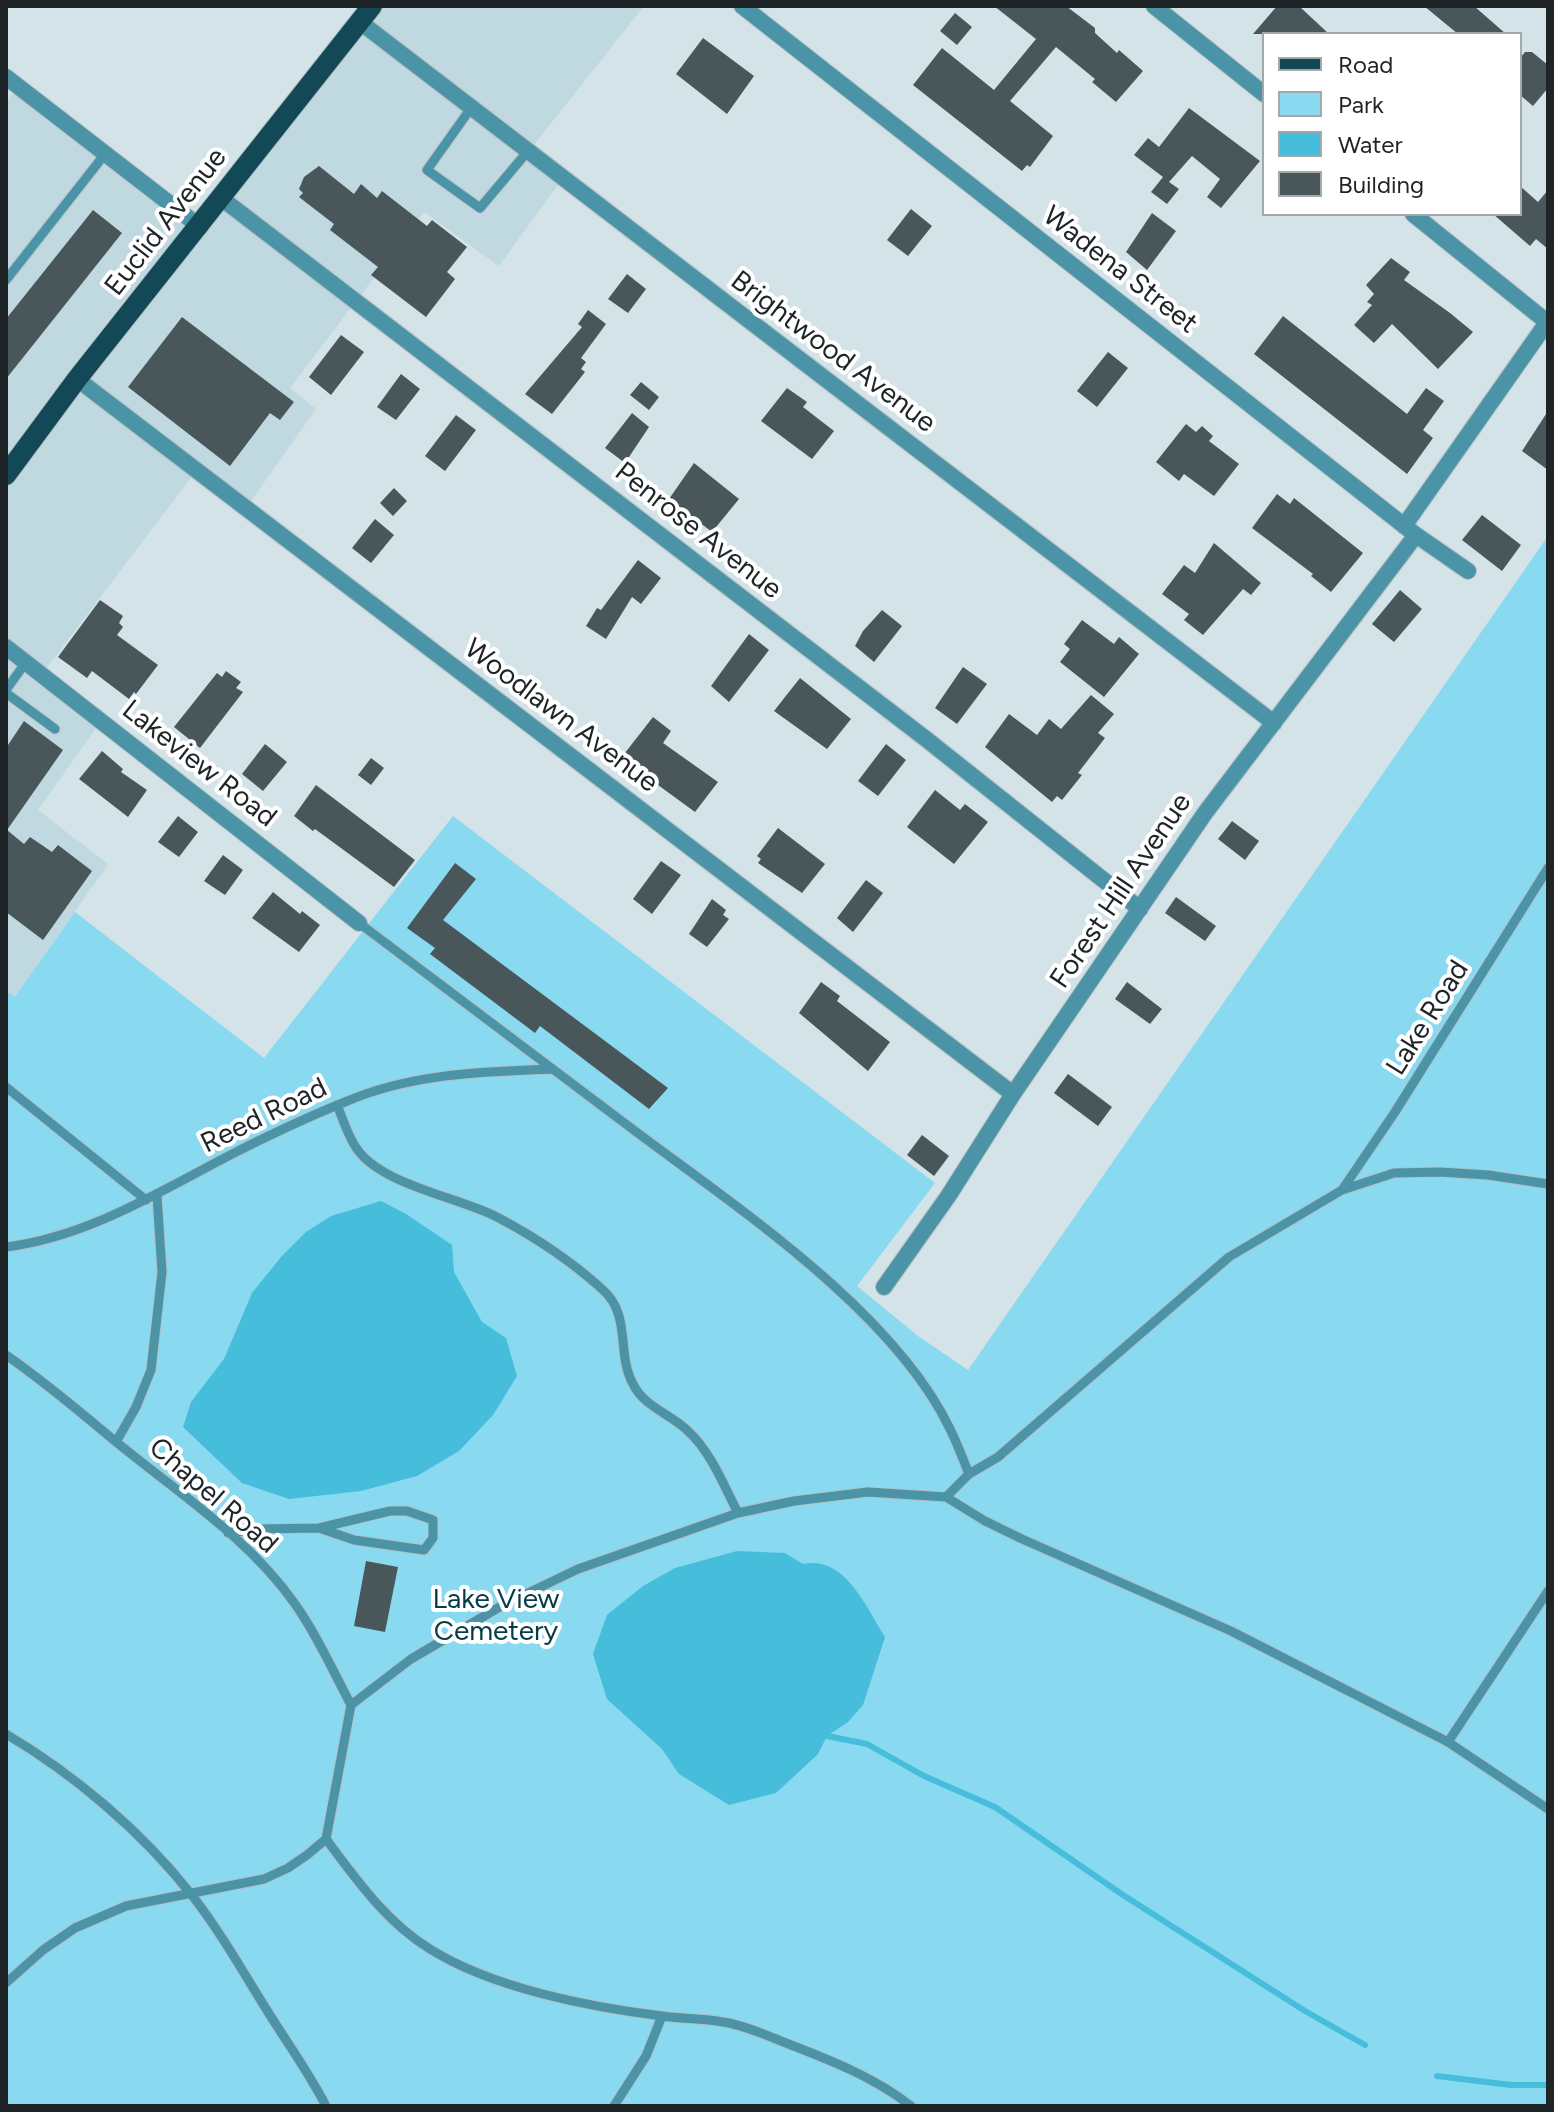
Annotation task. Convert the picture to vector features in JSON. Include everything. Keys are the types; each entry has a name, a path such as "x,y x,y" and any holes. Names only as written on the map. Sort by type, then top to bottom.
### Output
{"main road":[{"name":"Euclid Avenue","path":"6,475 77,379 366,14"}],"street":[{"name":"Wadena Street","path":"742,6 1410,530 1468,571"},
{"path":"1154,6 1262,92"},
{"name":"Brightwood Avenue","path":"366,14 471,108 1274,723"},
{"path":"6,77 200,227"},
{"name":"Penrose Avenue","path":"221,198 914,730 1140,909"},
{"path":"1416,216 1548,321"},
{"name":"Forest Hill Avenue","path":"884,1287 1205,813 1274,723 1410,530 1548,321"},
{"name":"Woodlawn Avenue","path":"77,379 1013,1094"},
{"name":"Lakeview Road","path":"6,647 359,923"}],"lane":[{"path":"471,108 427,170 480,208 528,151"},
{"path":"6,280 105,154"},
{"path":"26,662 6,691 55,729"},
{"name":"Lake Road","path":"1342,1190 1548,868"},
{"path":"359,923 731,1203 816,1271 888,1339 917,1375 950,1427 969,1474"},
{"name":"Reed Road","path":"6,1247 82,1229 157,1196 239,1151 337,1105 403,1081 471,1072 553,1069"},
{"path":"6,1087 146,1200"},
{"path":"337,1105 357,1150 387,1174 497,1217 567,1261 606,1292 618,1308 632,1383 639,1394 688,1430 709,1458 738,1513"},
{"path":"946,1497 969,1474 998,1457 1229,1257 1342,1190 1394,1173 1488,1175 1548,1184"},
{"path":"116,1442 136,1407 151,1370 162,1272 157,1196"},
{"name":"Chapel Road","path":"6,1355 63,1395 116,1442 183,1494 263,1567 295,1604 351,1705"},
{"path":"6,1983 43,1950 75,1928 126,1906 264,1879 288,1868 326,1839 351,1705 411,1659 503,1605 578,1569 738,1513 794,1501 868,1492 946,1497 1022,1539 1231,1631 1448,1742 1548,1809"},
{"path":"228,1533 319,1528 379,1513 407,1511 433,1520 433,1538 424,1550 409,1549 354,1540 319,1528"},
{"path":"1448,1742 1548,1591"},
{"path":"6,1734 82,1786 143,1842 190,1893 309,2071 326,2106"},
{"path":"326,1839 369,1896 398,1925 429,1949 481,1975 553,1995 662,2016 725,2022 843,2065 911,2106"},
{"path":"614,2106 646,2056 662,2016"}],"shaded area":[{"path":"372,6 644,6 529,151 563,178 499,266 424,212 290,388 316,409 246,508 196,471 42,674 101,721 38,810 108,864 15,998 6,991 6,103 18,87 200,227"}],"green space":[{"name":"Lake View Cemetery","path":"1548,536 1548,2106 6,2106 6,991 15,997 75,912 264,1058 453,816 935,1183 857,1286 918,1336 968,1370"}],"water":[{"path":"381,1201 452,1245 454,1272 482,1322 506,1338 517,1376 493,1415 459,1451 417,1476 361,1491 289,1499 242,1483 183,1427 191,1402 224,1359 252,1293 281,1257 306,1232 331,1216"},
{"path":"737,1551 785,1553 803,1564 818,1563 831,1567 853,1586 885,1637 863,1705 848,1722 827,1736 818,1754 776,1793 729,1805 679,1774 662,1749 607,1699 593,1654 607,1615 643,1586 675,1568"}],"building":[{"path":"994,6 1066,6 1095,28 1095,33 1117,53 1119,50 1143,71 1116,102 1092,82 1095,79 1056,47 1010,101 1053,136 1030,167 1027,165 1022,171 913,85 942,48 994,90 1036,39"},
{"path":"1277,6 1299,6 1327,32 1262,32 1253,34"},
{"path":"1424,6 1474,6 1504,32 1456,32"},
{"path":"955,13 972,27 957,45 940,31"},
{"path":"703,38 754,76 727,114 676,74"},
{"path":"1532,52 1548,65 1548,88 1533,106 1522,97 1522,56"},
{"path":"1189,108 1260,161 1221,208 1207,197 1220,179 1192,156 1169,182 1179,189 1167,204 1151,192 1163,177 1134,155 1148,138 1159,147"},
{"path":"319,166 354,194 361,184 377,198 382,191 427,226 432,220 467,247 447,272 455,279 426,317 371,275 378,267 330,230 334,224 299,197 303,193 299,189 304,177"},
{"path":"1522,188 1538,202 1548,190 1548,249 1536,239 1530,246 1495,216 1522,216"},
{"path":"911,209 932,226 908,256 887,240"},
{"path":"93,210 122,233 6,379 6,319"},
{"path":"1152,213 1176,231 1147,270 1126,252"},
{"path":"1391,258 1410,272 1404,280 1473,332 1438,369 1392,324 1374,343 1354,325 1372,305 1367,302 1374,294 1366,285"},
{"path":"627,274 646,289 628,313 608,299"},
{"path":"588,310 606,324 581,358 586,362 581,369 585,372 552,414 525,394 582,327 578,324"},
{"path":"1283,316 1407,414 1426,388 1444,401 1423,430 1433,438 1407,474 1254,354"},
{"path":"182,317 294,402 280,420 270,413 230,466 128,387"},
{"path":"341,335 364,352 331,395 309,377"},
{"path":"1108,352 1128,368 1097,407 1077,391"},
{"path":"401,374 420,389 396,420 377,407"},
{"path":"641,382 659,397 649,410 630,395"},
{"path":"787,388 807,402 803,407 834,431 812,459 761,421"},
{"path":"1548,411 1548,470 1522,451"},
{"path":"632,413 649,427 625,463 605,448"},
{"path":"456,415 476,430 445,471 425,456"},
{"path":"1186,424 1196,432 1202,426 1213,436 1209,441 1239,464 1214,496 1184,474 1179,481 1156,462"},
{"path":"694,463 739,499 712,532 669,499"},
{"path":"394,488 407,501 393,516 380,503"},
{"path":"1277,494 1290,504 1294,498 1363,553 1331,592 1311,576 1313,574 1252,528"},
{"path":"1482,515 1521,545 1502,571 1462,540"},
{"path":"375,519 394,535 371,563 352,548"},
{"path":"1214,543 1261,583 1251,595 1243,589 1203,635 1184,620 1189,614 1162,594 1184,565 1195,573"},
{"path":"638,560 661,578 641,604 632,597 606,639 586,626 597,608 601,610"},
{"path":"1400,590 1422,609 1394,642 1372,624"},
{"path":"100,600 123,616 119,623 123,627 117,635 158,665 129,699 92,671 87,678 58,657"},
{"path":"882,610 902,626 874,662 855,646 863,631"},
{"path":"1082,620 1114,644 1119,637 1139,654 1104,697 1060,662 1070,649 1064,644"},
{"path":"749,634 769,650 729,702 711,686"},
{"path":"963,667 987,684 957,724 935,708"},
{"path":"226,671 241,682 236,688 243,692 200,748 174,727 217,673 222,677"},
{"path":"800,678 851,719 827,749 774,711"},
{"path":"1091,695 1114,714 1098,733 1105,738 1062,800 1057,796 1052,802 985,747 1009,714 1037,735 1049,719 1061,729"},
{"path":"653,717 671,731 663,743 718,782 695,812 621,758"},
{"path":"24,721 63,750 7,830 24,844 30,837 52,852 58,845 92,871 43,940 6,912 6,748"},
{"path":"265,744 287,762 263,791 242,774"},
{"path":"886,744 906,760 878,796 858,781"},
{"path":"102,751 123,769 121,772 147,790 128,817 79,779"},
{"path":"371,758 384,768 371,785 358,775"},
{"path":"316,785 415,860 394,887 294,816"},
{"path":"935,790 960,810 965,804 988,822 954,864 907,827"},
{"path":"178,816 198,832 179,857 158,842"},
{"path":"1232,821 1259,841 1245,860 1218,839"},
{"path":"778,828 825,864 802,893 758,863 761,859 757,856"},
{"path":"223,855 243,870 225,895 204,881"},
{"path":"661,861 681,875 652,914 633,899"},
{"path":"455,863 476,879 443,920 668,1088 649,1109 540,1026 535,1033 430,954 435,948 407,928"},
{"path":"866,880 883,893 853,932 837,918"},
{"path":"273,892 300,914 302,911 320,925 299,952 252,918"},
{"path":"1176,897 1216,926 1205,941 1165,913"},
{"path":"712,899 726,910 723,915 729,919 707,947 689,934"},
{"path":"821,982 840,996 837,1001 890,1042 868,1071 799,1013"},
{"path":"1127,982 1162,1009 1150,1024 1115,999"},
{"path":"1068,1074 1112,1107 1098,1126 1054,1093"},
{"path":"922,1135 949,1156 934,1176 907,1155"},
{"path":"366,1561 398,1567 385,1632 354,1626"}],"waterway":[{"path":"827,1736 867,1744 924,1776 995,1807 1123,1895 1305,2011 1365,2045"},
{"path":"1437,2076 1511,2085 1548,2085"}]}
